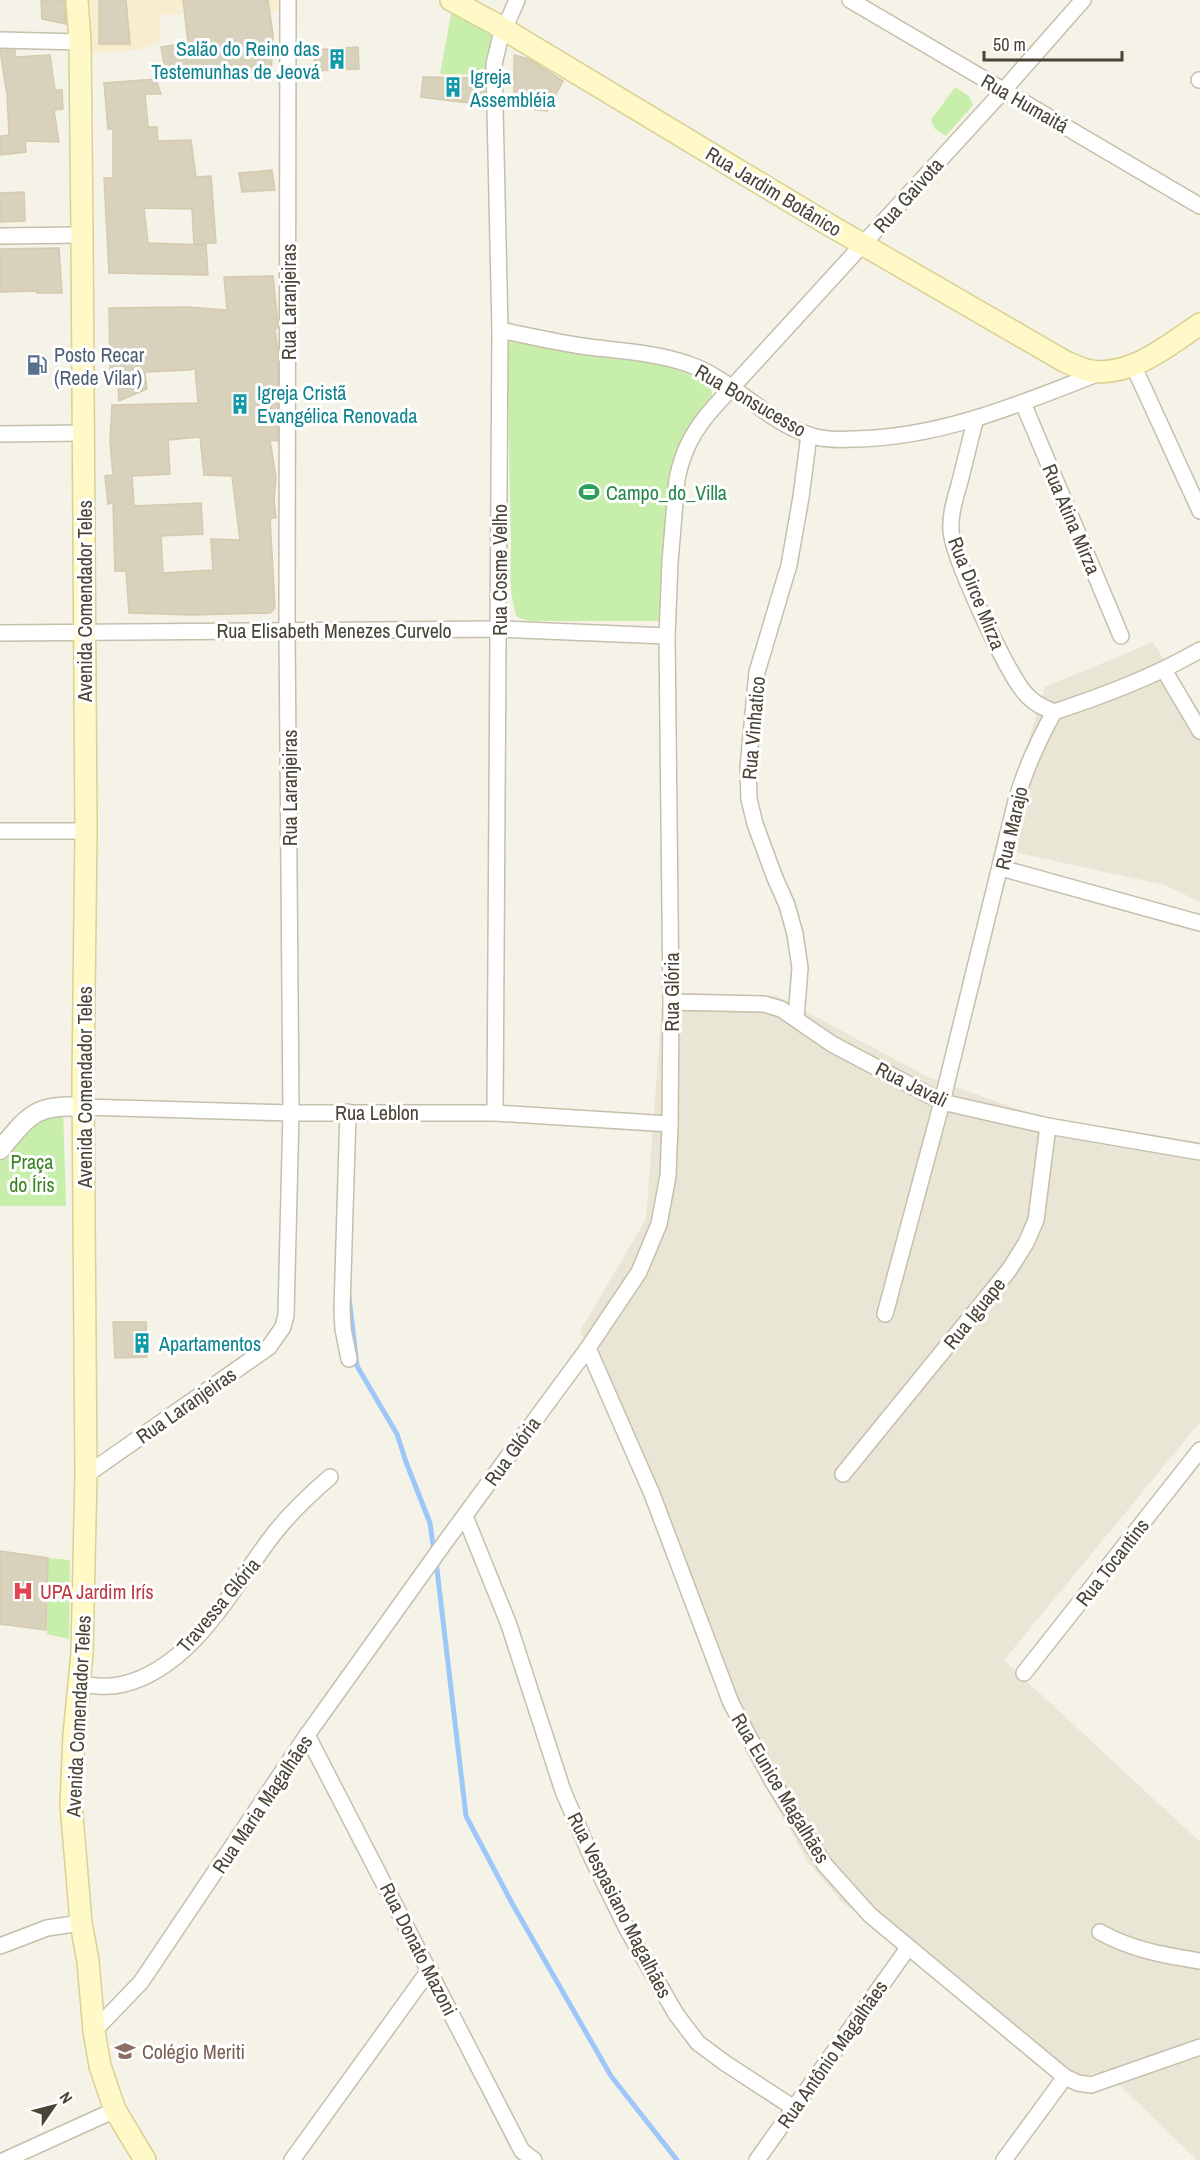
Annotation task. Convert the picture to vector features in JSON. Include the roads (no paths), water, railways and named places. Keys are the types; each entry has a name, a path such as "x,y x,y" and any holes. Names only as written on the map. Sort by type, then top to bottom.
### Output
{"main road":[{"name":"Avenida Comendador Teles","path":"77,0 80,42 86,831 84,1107 86,1475 82,1653 74,1735 71,1804 81,1923 88,1961 94,2031 100,2066 115,2110 146,2160"},
{"name":"Rua Jardim Botânico","path":"451,0 506,30 1044,351 1080,368 1102,371"},
{"path":"1102,371 1133,365 1200,324"}],"street":[{"name":"Rua Laranjeiras","path":"86,1475 269,1347 279,1336 286,1315 291,1113 287,630 288,0"},
{"name":"Rua Cosme Velho","path":"495,1113 500,330 494,64 496,52 518,0"},
{"name":"Rua Humaitá","path":"850,0 872,5 1002,91 1200,206"},
{"name":"Rua Gaivota","path":"731,388 1083,0"},
{"path":"0,40 80,42"},
{"path":"0,236 82,235"},
{"name":"Rua Bonsucesso","path":"500,330 571,344 674,359 701,369 769,413 809,435 833,440 892,437 976,418 1023,403 1102,371"},
{"path":"1133,365 1200,511"},
{"name":"Rua Glória","path":"443,1545 588,1348 639,1272 659,1224 668,1176 670,1124 667,636 670,562 681,460 695,430 731,388"},
{"name":"Rua Atina Mirza","path":"1023,403 1121,636"},
{"name":"Rua Dirce Mirza","path":"976,418 953,508 952,541 976,601 1013,675 1023,691 1036,704 1054,712"},
{"path":"0,434 83,433"},
{"name":"Rua Vinhatico","path":"796,1018 800,968 795,934 787,905 755,824 749,799 748,768 757,672 789,565 809,435"},
{"name":"Rua Elisabeth Menezes Curvelo","path":"0,633 499,629 667,636"},
{"path":"1054,712 1112,693 1164,670 1200,650"},
{"path":"1164,670 1200,731"},
{"name":"Rua Marajo","path":"885,1314 942,1102 1023,777 1034,749 1054,712"},
{"path":"0,831 86,831"},
{"path":"1001,868 1200,923"},
{"name":"Rua Javali","path":"671,1002 764,1004 781,1009 832,1044 942,1102 1048,1126 1200,1152"},
{"path":"0,1150 24,1120 39,1110 51,1107 84,1107"},
{"name":"Rua Leblon","path":"84,1107 291,1113 495,1113 670,1124"},
{"path":"349,1359 342,1309 358,1112"},
{"name":"Rua Iguape","path":"843,1474 1009,1270 1026,1243 1036,1220 1048,1126"},
{"name":"Rua Eunice Magalhães","path":"588,1348 652,1494 731,1703 773,1782 825,1865 870,1915 1065,2077"},
{"name":"Rua Tocantins","path":"1024,1673 1200,1450"},
{"name":"Travessa Glória","path":"79,1684 104,1687 122,1685 141,1679 160,1668 189,1645 233,1592 272,1536 292,1512 330,1477"},
{"name":"Rua Vespasiano Magalhães","path":"465,1516 509,1625 563,1791 591,1856 627,1929 676,2014 698,2043 794,2108"},
{"name":"Rua Maria Magalhães","path":"94,2031 141,1982 307,1735 443,1545"},
{"name":"Rua Donato Mazoni","path":"307,1735 430,1969 524,2157"},
{"path":"0,1946 47,1928 81,1923"},
{"path":"1100,1932 1120,1943 1164,1955 1200,1961"},
{"name":"Rua Antônio Magalhães","path":"757,2160 908,1948"},
{"path":"292,2160 430,1969"},
{"path":"1004,2160 1065,2077 1078,2083 1091,2085 1200,2047"},
{"path":"5,2160 115,2110"}],"waterway":[{"path":"349,1297 357,1366 397,1434 430,1523 434,1552"},
{"path":"436,1561 466,1816 513,1905 611,2076 677,2160"}],"place":[{"name":"Salão do Reino das Testemunhas de Jeová","path":"337,59"},
{"name":"Igreja Assembléia","path":"453,87"},
{"name":"Posto Recar (Rede Vilar)","path":"37,365"},
{"name":"Igreja Cristã Evangélica Renovada","path":"240,404"},
{"name":"Campo_do_Villa","path":"589,492"},
{"name":"Apartamentos","path":"142,1343"},
{"name":"UPA Jardim Irís","path":"23,1591"},
{"name":"Colégio Meriti","path":"125,2051"}],"park label":[{"name":"Praça do Íris","path":"32,1172"}]}
